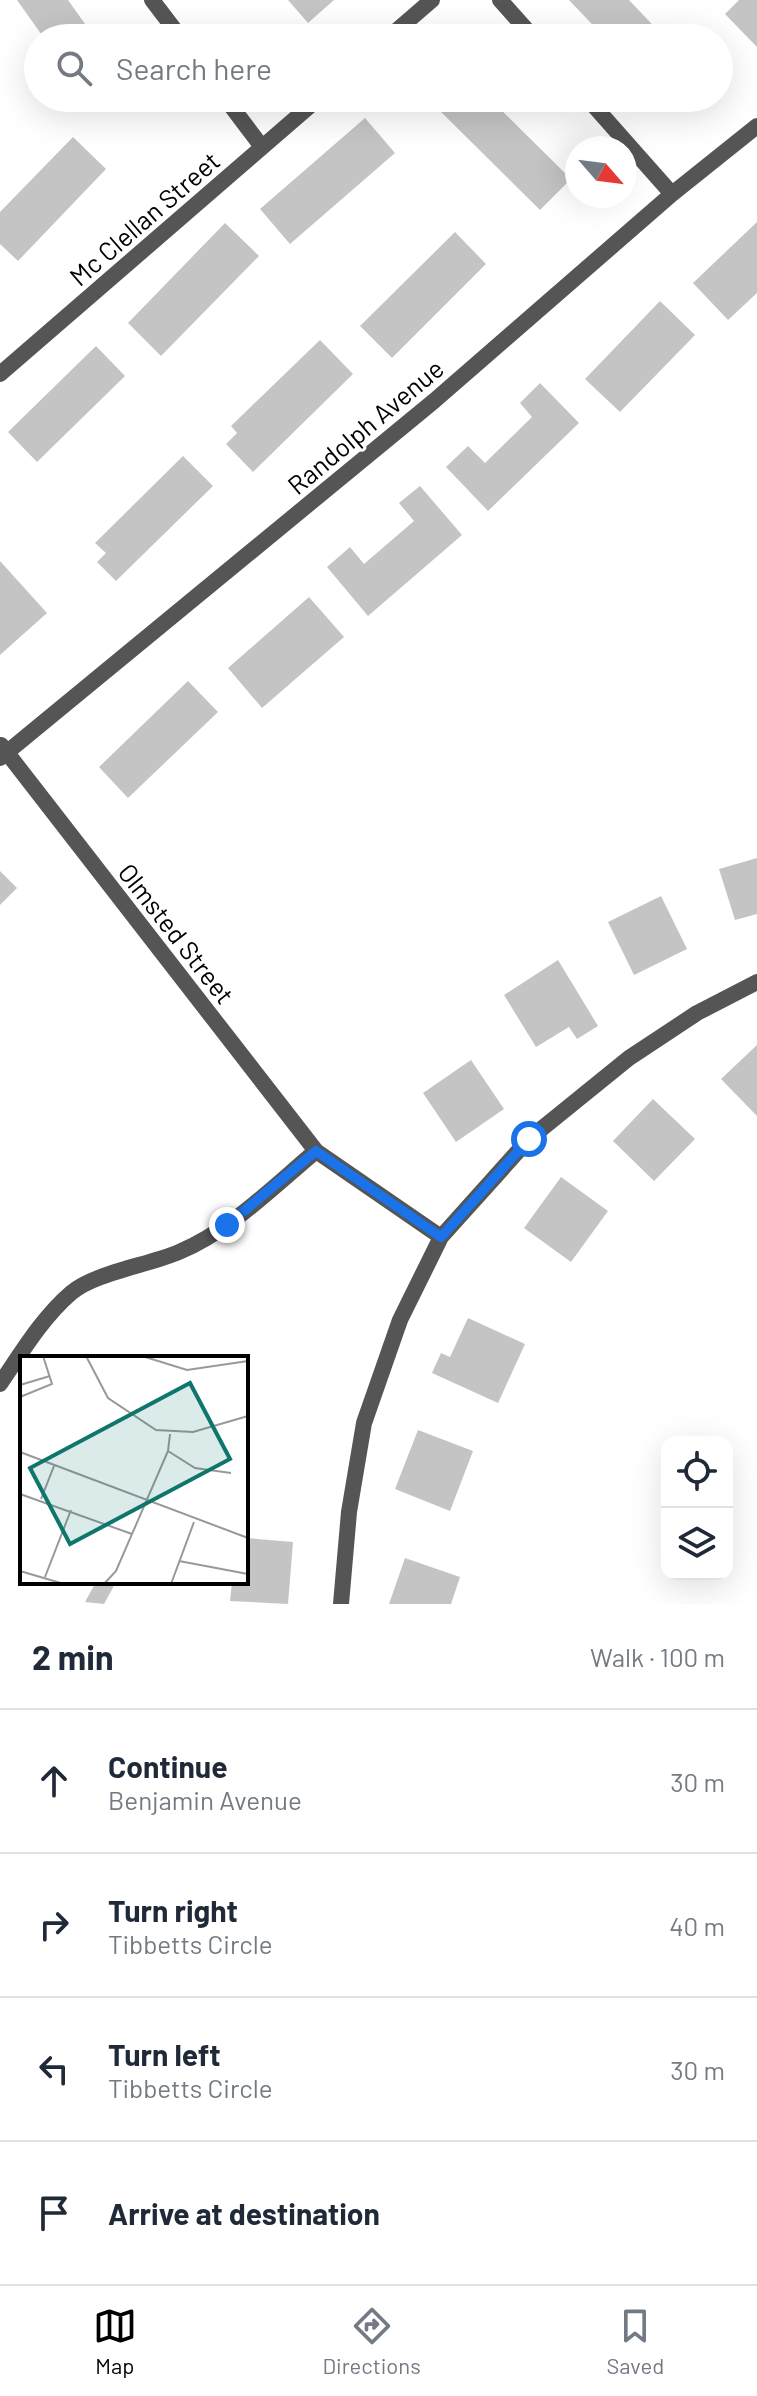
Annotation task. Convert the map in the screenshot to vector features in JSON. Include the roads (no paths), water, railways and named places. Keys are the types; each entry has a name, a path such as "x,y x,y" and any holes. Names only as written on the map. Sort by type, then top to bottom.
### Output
{"street":[{"path":"152,0 170,24"},
{"path":"404,24 432,0"},
{"path":"500,0 521,24"},
{"path":"236,112 262,147"},
{"name":"Mc Clellan Street","path":"0,374 303,112"},
{"path":"599,112 672,194"},
{"name":"Randolph Avenue","path":"2,752 434,401 672,194 757,126"},
{"name":"Olmsted Street","path":"2,752 316,1151 441,1237"},
{"path":"341,1604 349,1512 364,1423 400,1320 441,1237 529,1139 629,1058 697,1013 757,982"},
{"path":"0,1384 44,1320 73,1290 101,1276 181,1251 215,1232 316,1151"}]}
